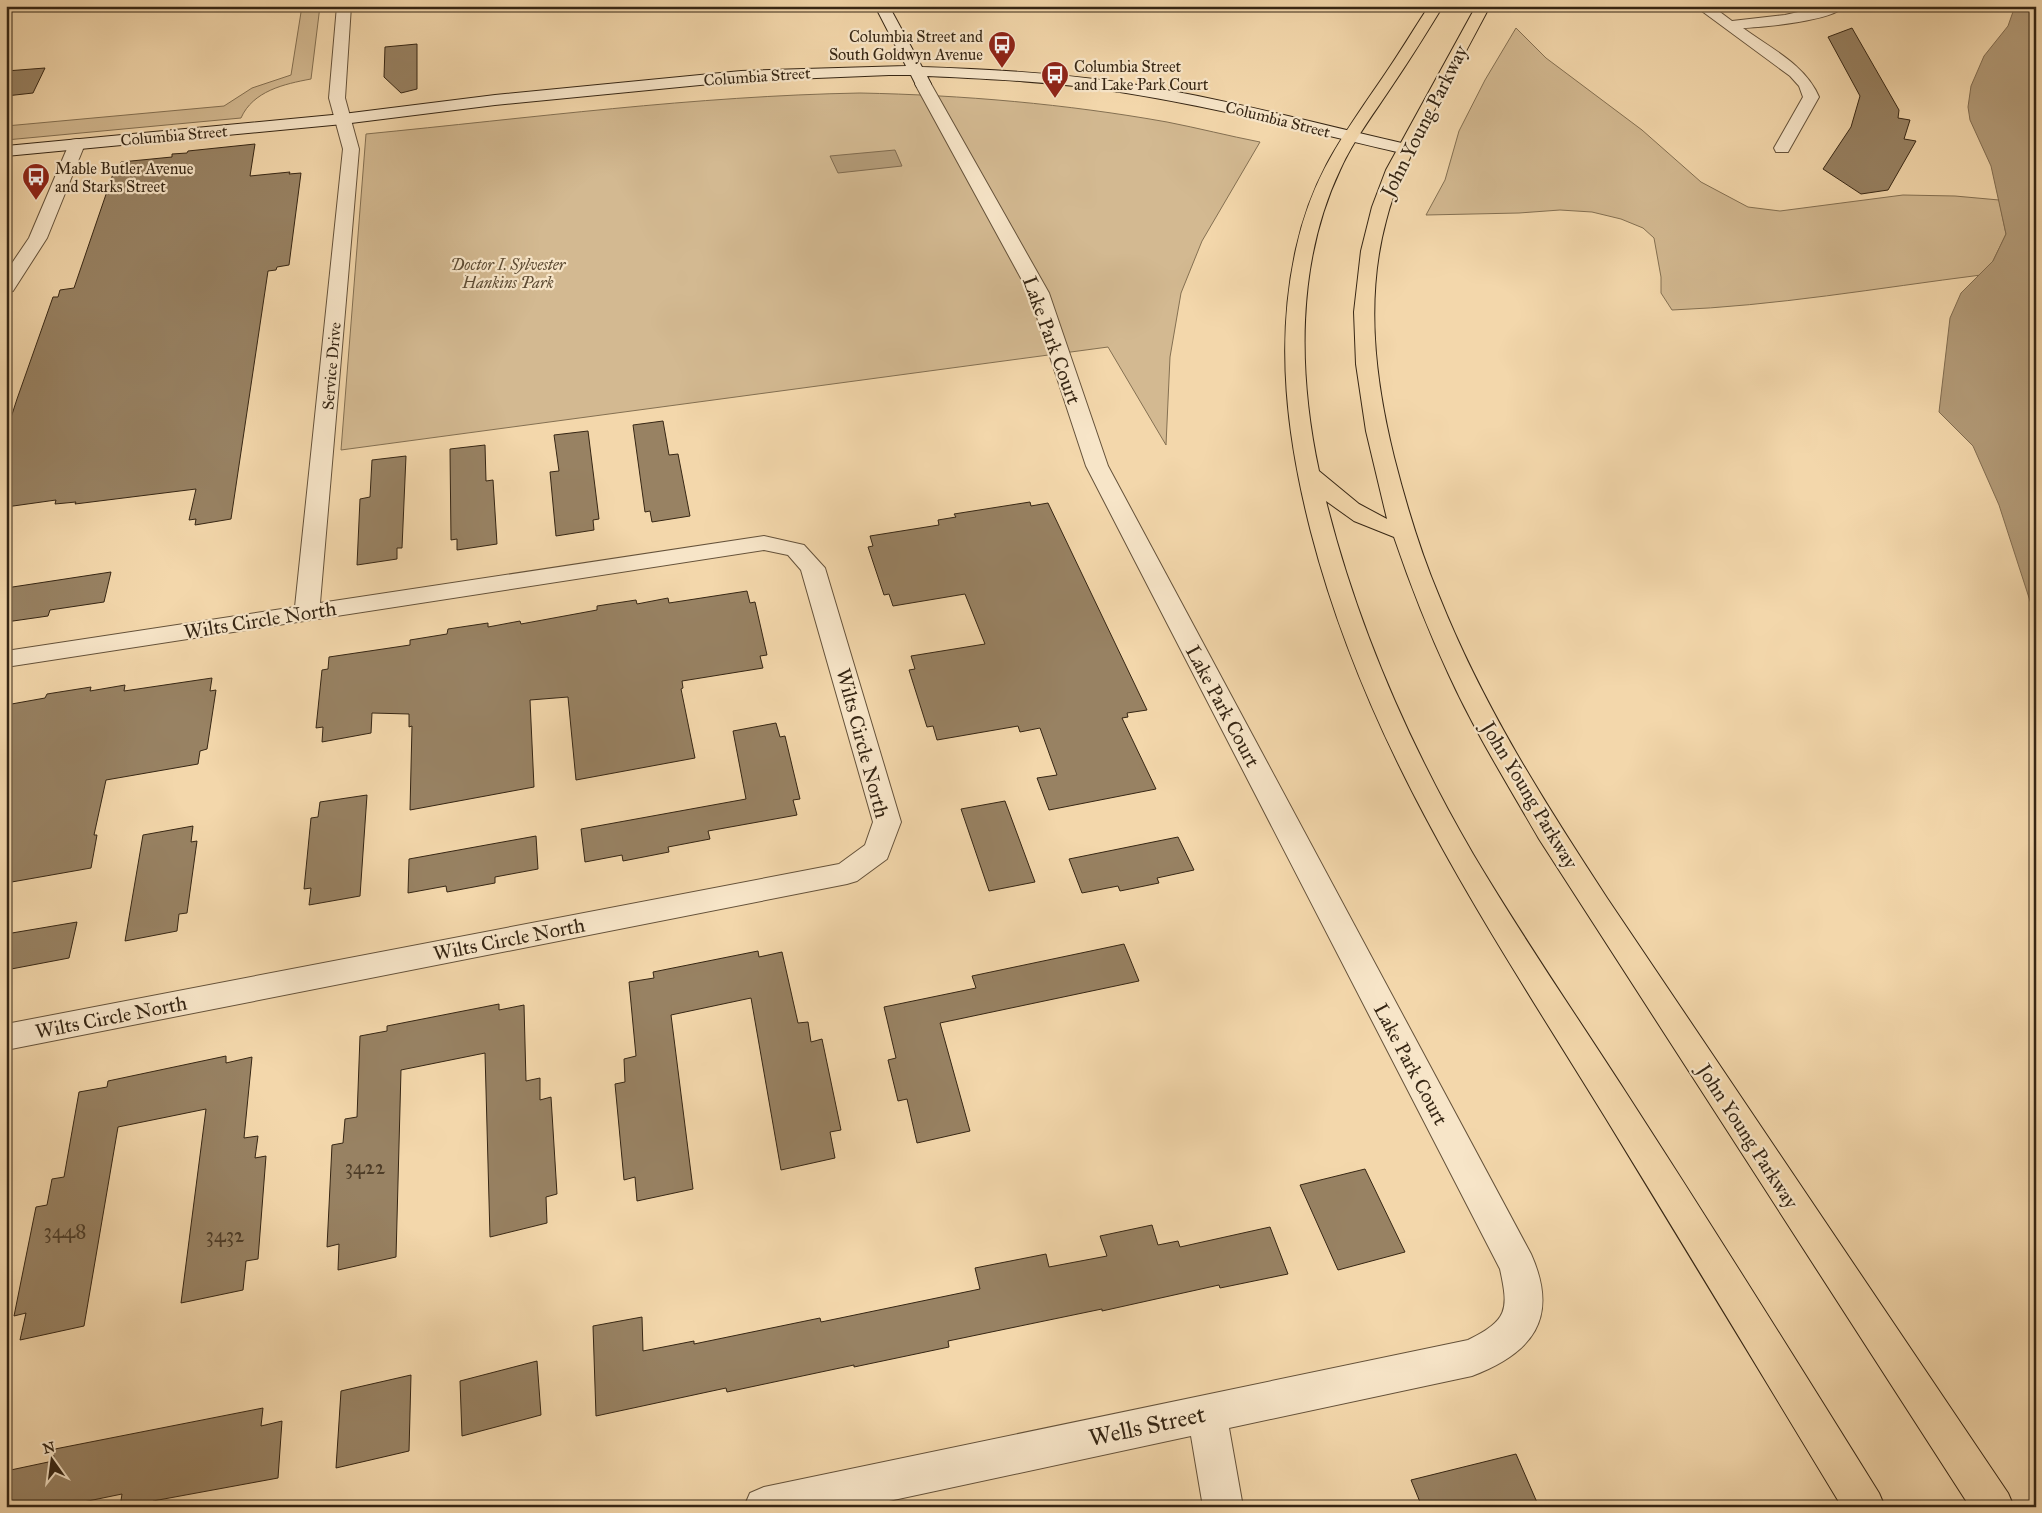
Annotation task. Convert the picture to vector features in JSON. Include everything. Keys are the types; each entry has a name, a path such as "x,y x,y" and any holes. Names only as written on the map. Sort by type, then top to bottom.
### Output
{"main road":[{"path":"1436,6 1338,145 1309,236 1296,303 1295,388 1300,434 1324,537 1344,606 1376,686 1410,761 1461,858 1518,954 1629,1126 1865,1507"},
{"name":"John Young Parkway","path":"1484,6 1402,156 1380,210 1371,246 1365,295 1365,341 1370,399 1381,456 1402,532 1430,604 1462,674 1497,744 1538,813 1746,1134 1994,1507"},
{"path":"1308,473 1347,508 1384,527 1402,532"}],"street":[{"name":"Service Drive","path":"307,613 352,149 337,98 344,6"},
{"name":"Lake Park Court","path":"882,6 1039,293 1097,466 1518,1266 1524,1297 1520,1324"},
{"path":"1702,6 1731,25 1795,73 1806,84 1811,97 1782,148"},
{"path":"1731,25 1817,15 1838,6"},
{"name":"Columbia Street","path":"6,151 343,119 495,100 741,76 813,72 920,77 1013,75 1128,88 1210,103 1338,145 1402,156"},
{"name":"Columbia Street","path":"920,77 1001,88 1084,96 1158,108 1267,133"},
{"path":"6,287 12,269 38,238 77,144"},
{"name":"Wilts Circle North","path":"6,659 764,542 796,550 813,568 887,822 877,851 847,873 6,1037"},
{"name":"Wells Street","path":"764,1507 1472,1358 1500,1345 1520,1324"},
{"path":"1208,1414 1224,1507"}],"green space":[{"path":"302,6 320,6 311,79 280,86 261,95 246,109 241,118 6,140 6,126 224,106 252,88 291,75"},
{"path":"1516,28 1546,58 1642,130 1701,182 1748,207 1780,211 1903,195 1955,196 1999,200 2006,234 1993,261 1981,275 1788,301 1672,310 1661,293 1661,277 1654,238 1643,228 1621,219 1592,212 1560,210 1426,215 1445,180 1459,131 1485,80"},
{"name":"Doctor I. Sylvester Hankins Park","path":"860,93 976,98 1053,105 1167,122 1260,142 1202,241 1181,293 1170,357 1166,445 1108,347 341,450 366,134 674,103 736,98"}],"shaded area":[{"path":"2015,6 2036,6 2036,612 2032,607 1999,505 1973,446 1939,412 1950,318 1961,293 1993,261 2006,234 1991,166 1970,120 1968,107 1971,86 1984,56 2008,26"},
{"path":"895,150 902,166 838,173 830,156"}],"building":[{"path":"1852,28 1899,110 1898,118 1910,120 1904,139 1916,141 1888,190 1861,194 1823,169 1851,127 1860,96 1828,37"},
{"path":"417,44 417,89 401,93 384,77 385,47"},
{"path":"45,68 33,93 6,96 6,71"},
{"path":"255,144 250,176 290,172 289,174 301,173 289,265 268,271 231,519 195,525 196,519 189,520 196,489 75,504 76,502 55,504 56,500 6,507 6,433 53,297 58,297 60,290 74,288 115,168 119,168 121,162 172,157 172,154 187,153 188,151"},
{"path":"663,421 669,455 678,454 690,516 652,522 650,511 645,512 633,425"},
{"path":"588,431 599,519 593,520 594,530 556,536 550,472 559,471 554,435"},
{"path":"485,445 486,481 493,480 497,544 457,550 457,539 451,540 450,449"},
{"path":"406,456 402,548 397,548 397,559 357,565 360,499 370,497 372,460"},
{"path":"1030,502 1031,506 1048,503 1147,710 1127,713 1128,717 1122,718 1156,789 1049,810 1037,778 1057,775 1040,728 1020,732 1018,726 937,740 933,726 927,727 909,670 915,669 911,656 985,644 965,594 893,606 889,594 884,595 868,547 873,546 870,536 939,525 938,520 956,517 954,514"},
{"path":"111,572 104,602 50,610 48,616 6,622 6,588"},
{"path":"747,591 750,603 755,602 767,655 760,656 763,668 682,681 683,688 681,689 695,758 576,780 568,697 530,700 534,787 410,810 412,726 409,727 409,714 372,713 371,733 322,742 323,727 316,728 322,670 328,669 329,657 410,645 410,640 447,634 448,629 488,623 488,627 520,621 521,624 597,610 597,606 636,600 637,604 668,598 669,603"},
{"path":"212,678 210,691 216,690 207,749 200,751 198,764 106,780 94,835 97,835 91,868 6,883 6,705 45,698 47,694 91,687 90,691 125,685 124,691"},
{"path":"776,723 780,737 785,736 800,799 793,800 797,815 708,831 710,839 668,847 669,852 623,861 622,855 585,862 581,829 746,799 733,731"},
{"path":"367,795 360,896 309,905 311,888 304,889 311,818 318,817 320,802"},
{"path":"1005,801 1035,882 989,891 961,809"},
{"path":"193,826 191,842 197,841 187,913 179,914 177,931 125,941 143,835"},
{"path":"536,836 538,869 495,877 495,883 447,892 446,886 408,893 409,859"},
{"path":"1178,837 1194,870 1157,878 1159,883 1120,891 1118,886 1082,893 1069,859"},
{"path":"77,922 69,958 6,970 6,934"},
{"path":"1124,944 1139,981 940,1023 970,1131 917,1143 907,1099 898,1101 888,1060 896,1058 884,1007 976,988 972,976"},
{"path":"758,951 759,957 782,952 798,1023 808,1022 811,1042 822,1039 841,1130 830,1132 835,1158 781,1170 751,998 671,1015 693,1189 637,1201 635,1177 624,1180 615,1084 625,1082 624,1059 636,1056 629,982 654,978 653,972"},
{"path":"499,1004 499,1010 524,1005 526,1081 540,1078 540,1100 551,1097 557,1194 546,1197 547,1223 490,1237 485,1053 401,1070 396,1257 338,1270 339,1244 327,1247 332,1145 343,1143 345,1119 357,1117 360,1036 387,1031 387,1026"},
{"path":"226,1056 226,1063 252,1057 244,1138 258,1136 255,1158 266,1156 258,1259 246,1261 243,1290 181,1303 206,1109 118,1127 84,1326 20,1340 26,1313 14,1316 36,1207 47,1205 52,1179 64,1177 79,1092 107,1087 108,1081"},
{"path":"1365,1169 1405,1252 1338,1270 1300,1185"},
{"path":"1152,1225 1158,1245 1178,1241 1180,1247 1270,1227 1288,1274 1220,1288 1219,1285 1102,1311 1102,1309 948,1341 949,1347 854,1367 854,1365 727,1392 726,1388 596,1416 593,1326 642,1317 643,1351 694,1341 694,1344 820,1318 821,1322 980,1289 975,1268 1046,1254 1049,1267 1107,1256 1100,1236"},
{"path":"537,1361 541,1415 462,1436 460,1381"},
{"path":"411,1375 409,1451 336,1468 341,1391"},
{"path":"263,1408 261,1426 282,1421 278,1478 153,1501 152,1507 120,1507 122,1494 59,1507 6,1507 6,1471 53,1461 55,1449"},
{"path":"1516,1454 1539,1507 1422,1507 1411,1480"}],"place":[{"name":"Columbia Street and South Goldwyn Avenue","path":"1002,69"},
{"name":"Columbia Street and Lake Park Court","path":"1055,99"},
{"name":"Mable Butler Avenue and Starks Street","path":"36,201"}]}
